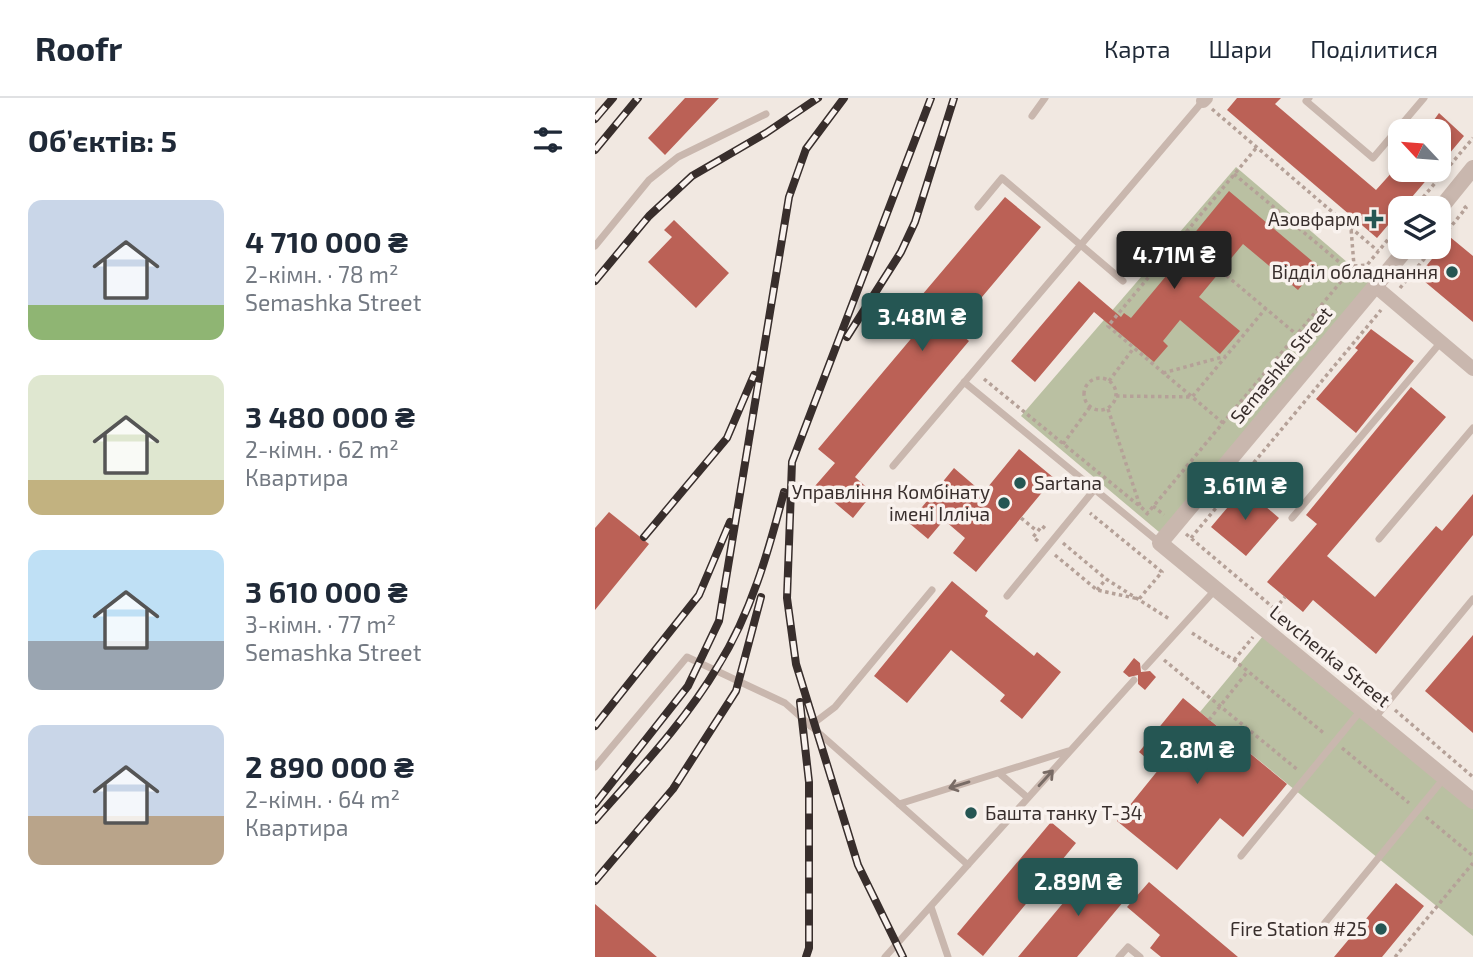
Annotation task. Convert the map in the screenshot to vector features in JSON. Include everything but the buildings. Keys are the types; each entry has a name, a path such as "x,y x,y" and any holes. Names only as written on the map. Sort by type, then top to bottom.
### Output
{"street":[{"path":"1451,196 1473,169"},
{"name":"Semashka Street","path":"1160,543 1398,259"},
{"path":"1375,286 1473,369"},
{"name":"Levchenka Street","path":"1160,543 1473,801"}],"lane":[{"path":"1033,116 1045,98"},
{"path":"1309,98 1306,101 1373,158 1424,98"},
{"path":"893,466 1205,100"},
{"path":"595,246 649,180 678,157 766,114"},
{"path":"978,207 1002,178 1123,281"},
{"path":"1292,518 1441,342"},
{"path":"964,382 1160,543"},
{"path":"1379,539 1473,428"},
{"path":"1007,596 1094,490"},
{"path":"1145,667 1216,589"},
{"path":"810,726 835,707 932,590"},
{"path":"1241,856 1335,742 1368,714 1386,704 1473,599"},
{"path":"595,767 687,657 785,703 968,865"},
{"path":"885,957 1134,681"},
{"path":"899,803 1071,750"},
{"path":"999,772 1028,798"},
{"path":"1324,925 1444,777"},
{"path":"931,907 948,957"},
{"path":"1119,957 1128,947 1140,957"}],"path":[{"path":"1205,100 1378,251"},
{"path":"1424,196 1473,138"},
{"path":"1223,423 1108,326 1257,147"},
{"path":"1234,174 1350,271"},
{"path":"1451,227 1467,208"},
{"path":"1124,541 1354,266 1351,228"},
{"path":"1354,266 1367,265 1388,239"},
{"path":"1191,538 1424,259"},
{"path":"1221,271 1335,366"},
{"path":"1192,397 1266,308"},
{"path":"1109,381 1134,348"},
{"path":"1163,373 1226,356"},
{"path":"974,370 1147,513"},
{"path":"1090,407 1084,397 1087,384 1098,378 1109,381 1116,396"},
{"path":"1116,396 1192,397"},
{"path":"1108,409 1116,396"},
{"path":"1063,444 1090,407"},
{"path":"1090,407 1108,409"},
{"path":"1108,409 1141,508"},
{"path":"1081,506 1162,572 1139,599 1097,590 1033,537 1042,526 1106,579 1097,590"},
{"path":"1153,506 1473,777"},
{"path":"1021,518 1037,531"},
{"path":"1157,654 1306,777"},
{"path":"1234,660 1473,856"},
{"path":"1209,720 1248,671"},
{"path":"1395,957 1473,863"}],"green space":[{"path":"1236,167 1375,286 1165,537 1021,416"},
{"path":"1263,636 1473,808 1473,936 1200,712"}],"railway":[{"path":"595,119 613,98"},
{"path":"595,150 638,98"},
{"path":"595,281 649,216 692,176 766,133 818,98"},
{"path":"595,804 688,686 719,621 789,197 806,149 844,98"},
{"path":"903,957 858,865 796,664 787,598 792,462 931,98"},
{"path":"847,337 901,252 915,222 954,98"},
{"path":"644,537 727,438 754,375"},
{"path":"595,820 676,727 730,646 757,582 784,492"},
{"path":"595,726 699,595 730,522"},
{"path":"595,881 673,789 736,691 761,597"},
{"path":"800,702 809,782 809,948 806,957"}],"place":[{"name":"Азовфарм","path":"1374,219"},
{"name":"Відділ обладнання","path":"1452,272"},
{"name":"Sartana","path":"1020,483"},
{"name":"Управління Комбінату імені Ілліча","path":"1004,503"},
{"name":"Башта танку Т-34","path":"971,813"},
{"name":"Fire Station #25","path":"1381,929"}]}
